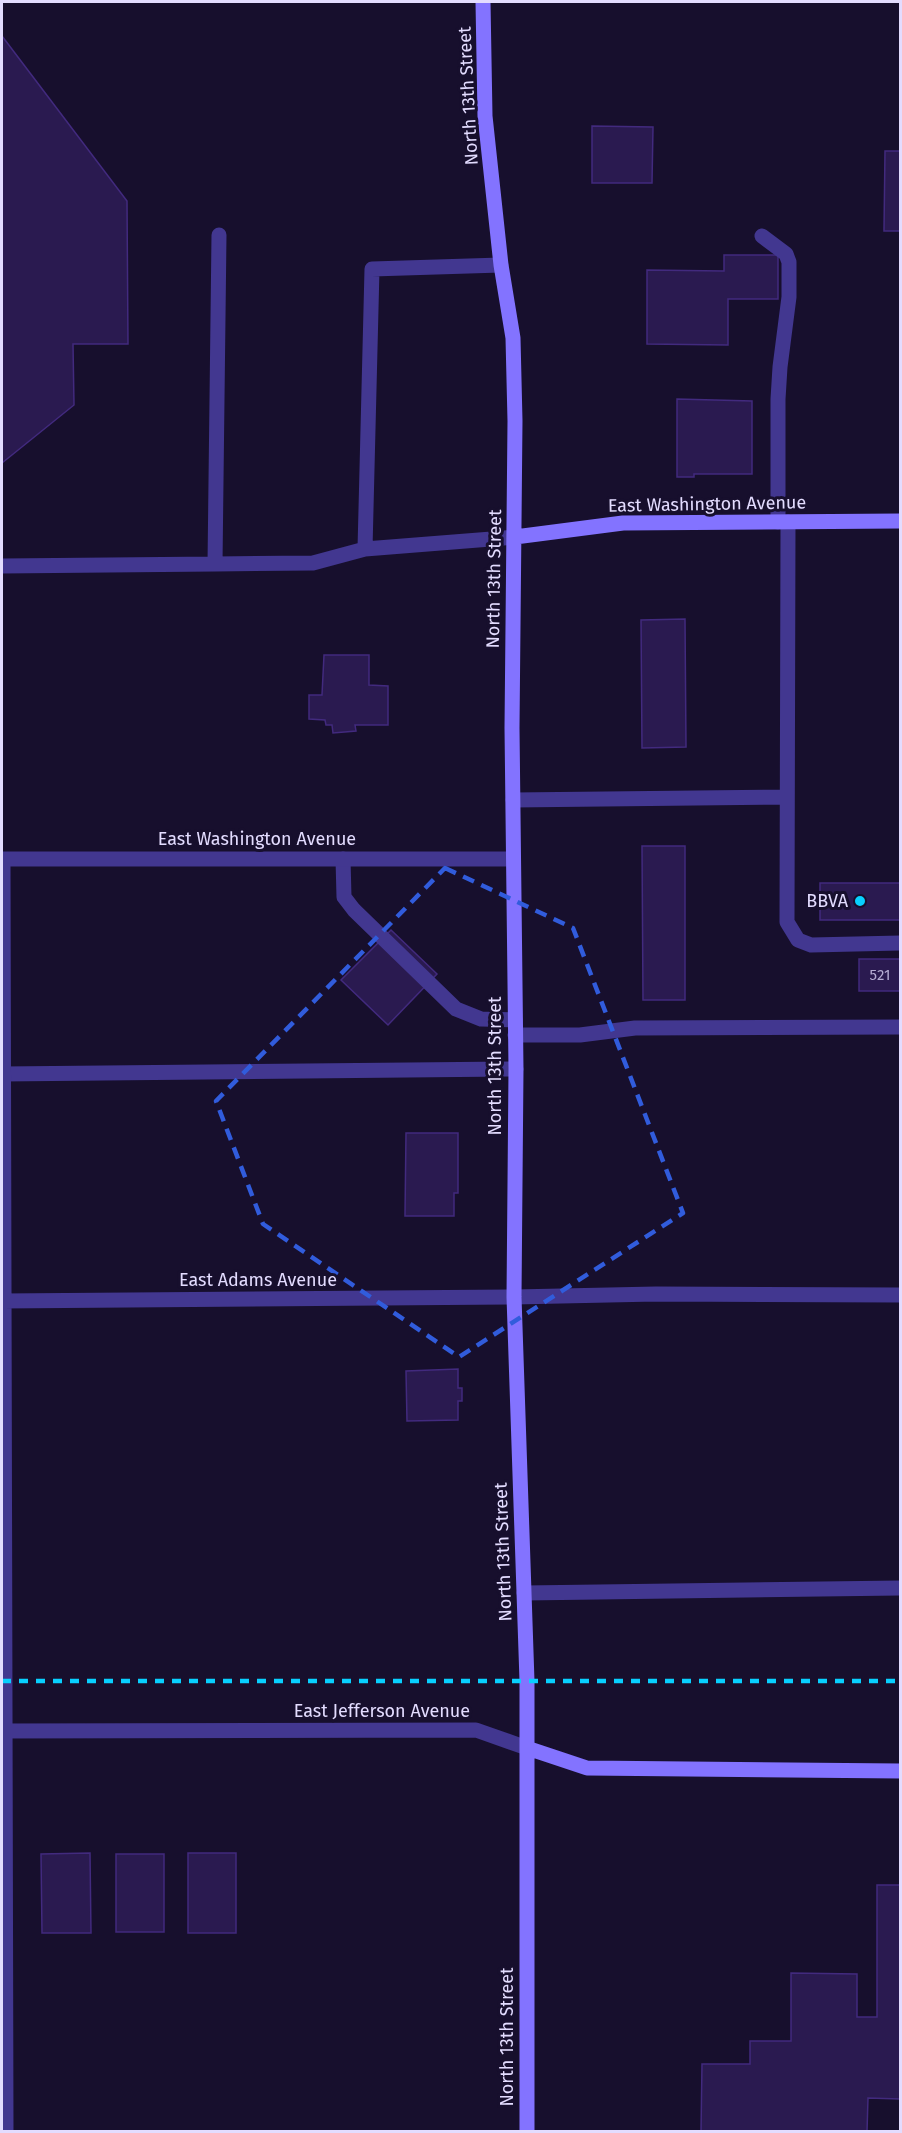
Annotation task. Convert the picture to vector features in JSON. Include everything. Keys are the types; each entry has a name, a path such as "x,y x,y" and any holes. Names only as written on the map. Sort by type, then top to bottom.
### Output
{"street":[{"name":"North 13th Street","path":"483,2 485,116 501,265 513,338 515,421 514,1297 527,1681 526,2132"},
{"path":"215,564 219,235"},
{"path":"762,236 786,254 789,262 789,297 778,399 783,522 787,922 798,940 811,945 900,943"},
{"path":"365,549 372,269 501,265"},
{"name":"East Washington Avenue","path":"515,537 623,523 900,521"},
{"path":"2,566 314,563 365,549 515,537"},
{"path":"513,800 787,797"},
{"path":"2,859 6,2132"},
{"name":"East Washington Avenue","path":"2,859 513,859"},
{"path":"343,859 344,897 354,910 456,1009 481,1019 515,1027 580,1035 635,1028 900,1026"},
{"path":"2,1074 516,1069"},
{"name":"East Adams Avenue","path":"2,1301 656,1294 900,1295"},
{"path":"524,1593 900,1588"},
{"name":"East Jefferson Avenue","path":"3,1731 476,1730 586,1768 900,1771"}],"highlighted area":[{"path":"445,868 573,928 683,1213 459,1357 263,1224 216,1101"}],"building":[{"path":"2,36 127,201 128,344 73,344 74,405 2,463"},
{"path":"592,126 653,127 652,183 592,183"},
{"path":"885,151 900,151 900,231 884,231"},
{"path":"724,255 778,255 778,299 728,299 728,345 647,344 647,270 724,271"},
{"path":"677,399 752,401 752,474 694,474 694,477 677,477"},
{"path":"685,619 686,747 642,748 641,620"},
{"path":"324,655 369,655 369,685 388,686 388,725 355,725 356,731 333,733 332,725 326,725 325,720 309,719 309,695 322,695"},
{"path":"642,846 685,846 685,1000 643,1000"},
{"name":"BBVA","path":"820,883 900,883 900,920 820,920"},
{"path":"391,930 437,974 388,1025 341,980"},
{"name":"BBVA","path":"859,959 900,959 900,991 859,991"},
{"path":"406,1133 458,1133 458,1193 454,1193 454,1216 405,1216"},
{"path":"458,1369 458,1388 462,1388 462,1401 458,1401 458,1420 407,1421 406,1371"},
{"path":"90,1853 91,1933 42,1933 41,1854"},
{"path":"188,1853 236,1853 236,1933 188,1933"},
{"path":"116,1854 164,1854 164,1932 116,1932"},
{"path":"877,1885 900,1885 900,2099 868,2098 867,2132 701,2132 702,2064 750,2064 750,2041 791,2041 791,1973 857,1974 857,2017 877,2017"}],"railway":[{"path":"2,1681 900,1681"}],"place":[{"name":"BBVA","path":"860,901"}]}
